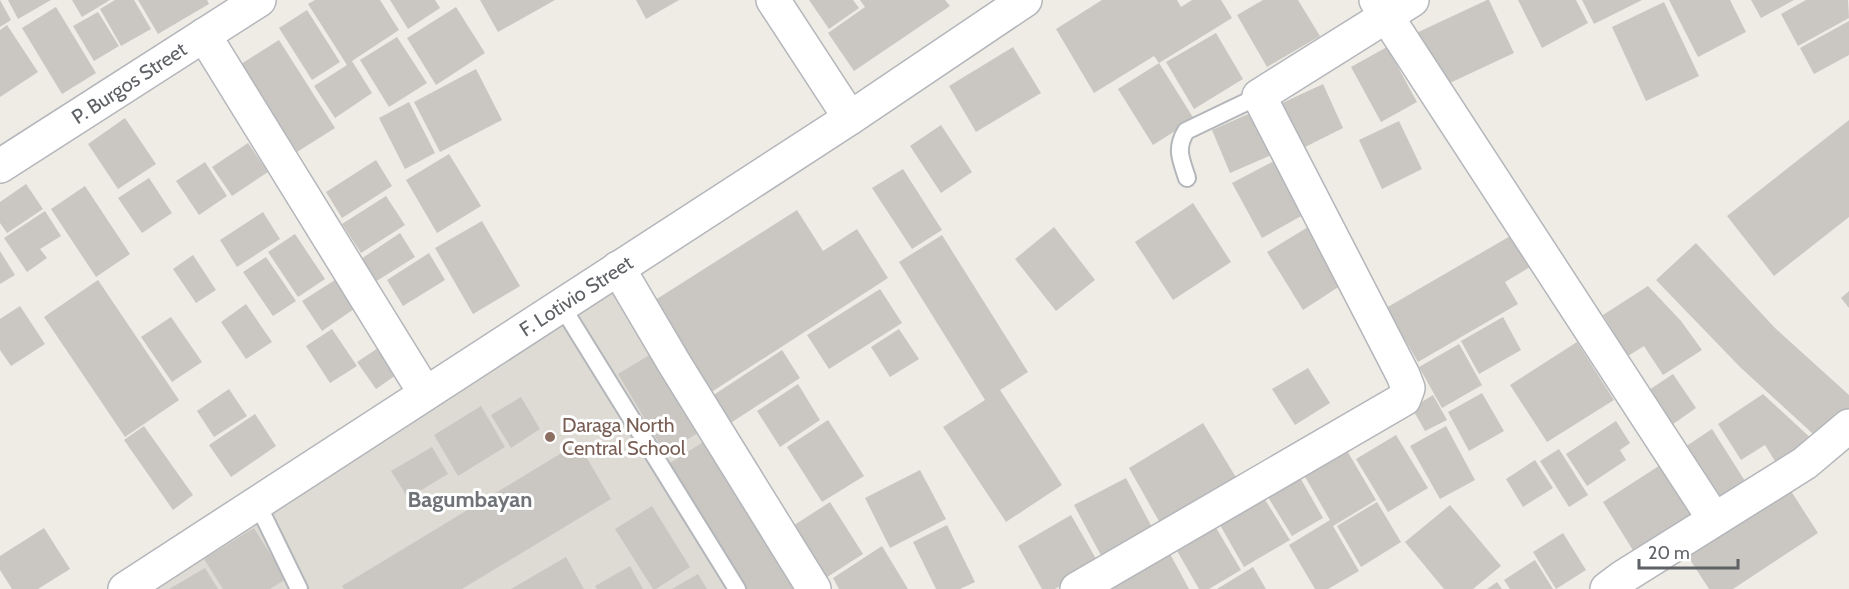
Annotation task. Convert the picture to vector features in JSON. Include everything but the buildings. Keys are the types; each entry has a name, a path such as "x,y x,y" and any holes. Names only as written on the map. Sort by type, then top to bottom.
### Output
{"street":[{"name":"P. Burgos Street","path":"0,166 259,0"},
{"path":"773,0 850,118"},
{"name":"F. Lotivio Street","path":"125,589 850,118 1025,0"},
{"path":"1077,589 1404,399 1408,388 1403,375 1259,96 1369,28 1391,5 1714,519"},
{"path":"204,35 425,393"},
{"path":"618,268 814,589"},
{"path":"1607,589 1805,463 1849,426"}],"lane":[{"path":"1187,178 1179,152 1180,141 1186,131 1259,96"},
{"path":"561,305 737,589"},
{"path":"257,503 299,589"}],"shaded area":[{"name":"Daraga North Central School","path":"624,286 809,589 145,588"}],"place":[{"name":"Daraga North Central School","path":"550,437"}],"district":[{"name":"Bagumbayan","path":"470,499"}]}
